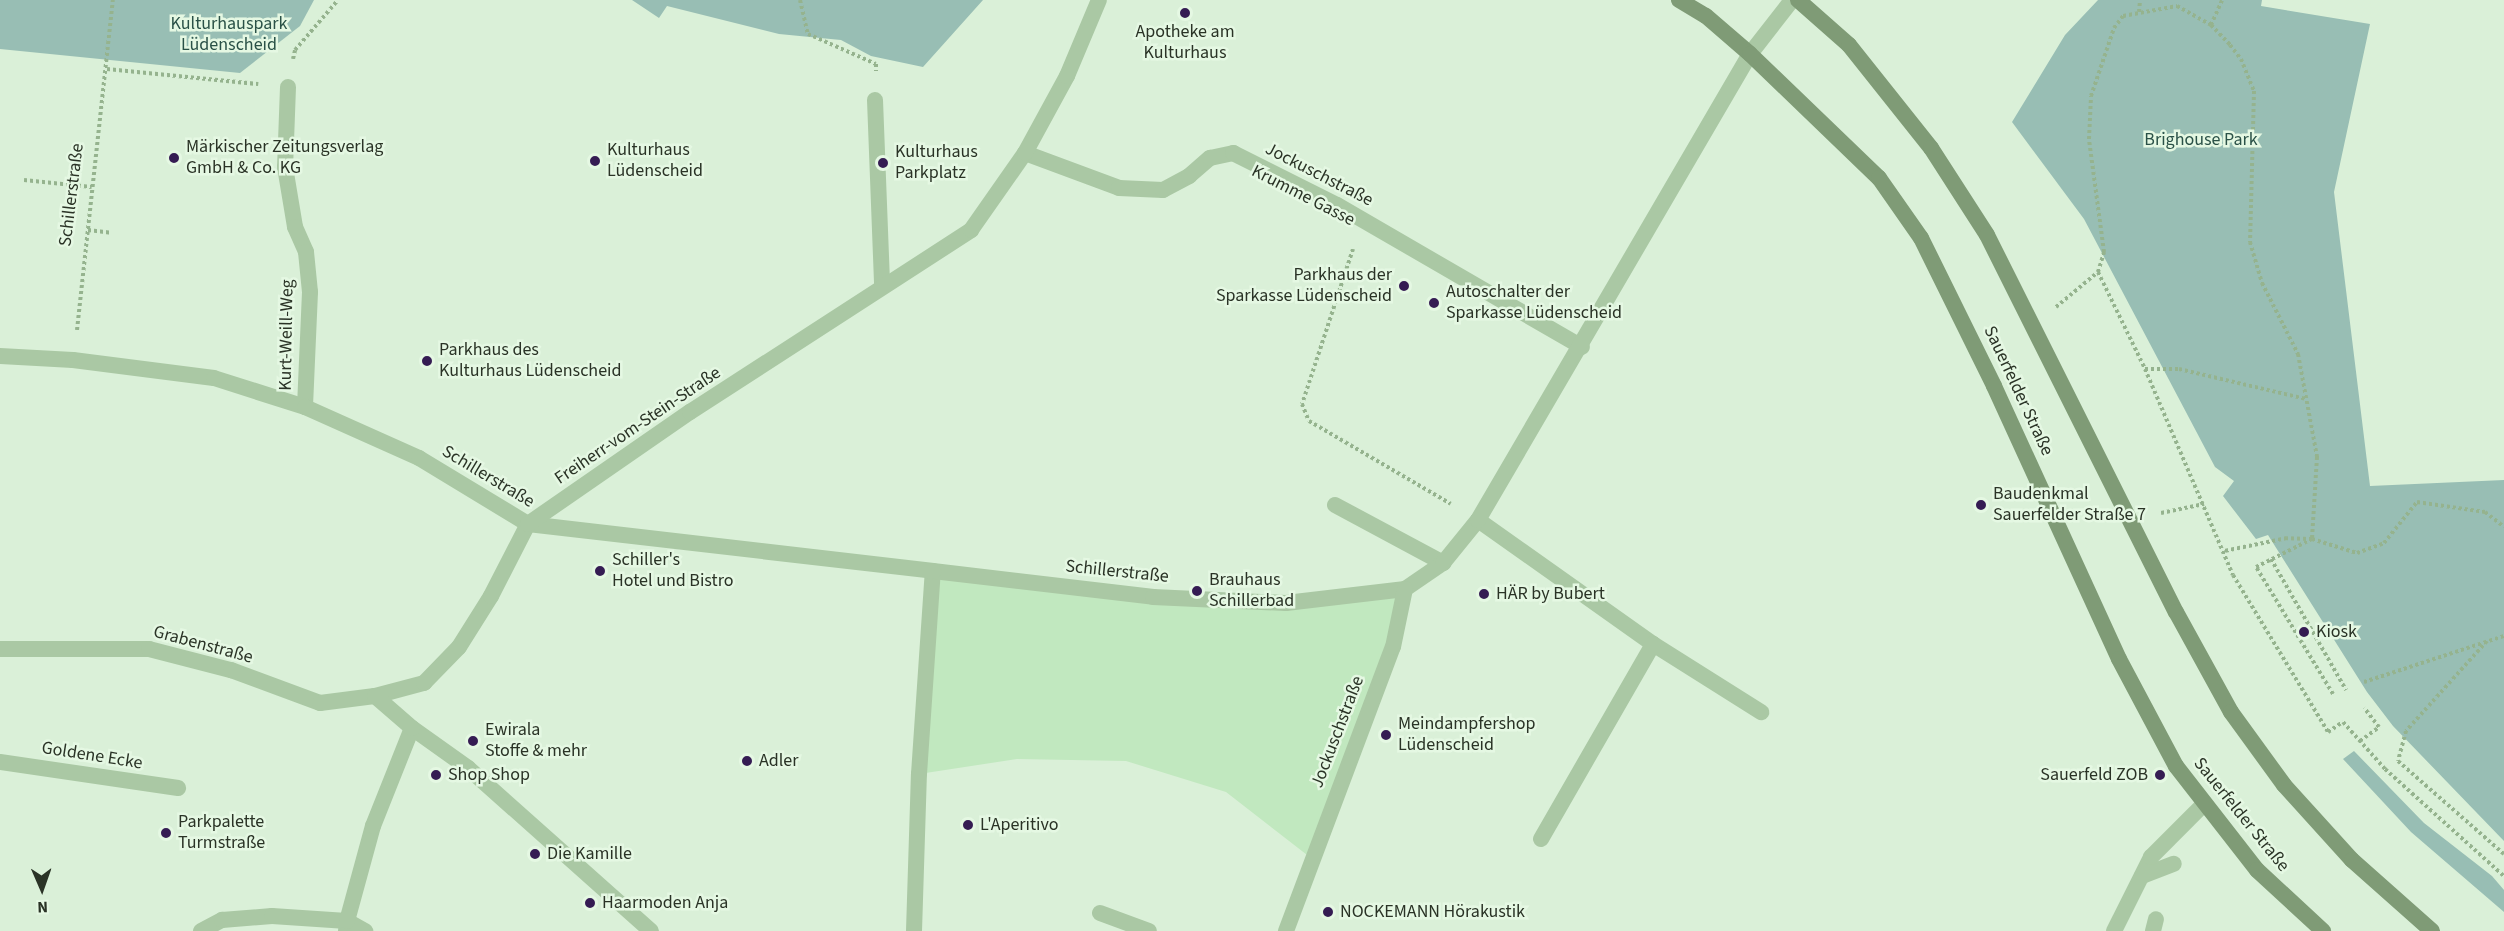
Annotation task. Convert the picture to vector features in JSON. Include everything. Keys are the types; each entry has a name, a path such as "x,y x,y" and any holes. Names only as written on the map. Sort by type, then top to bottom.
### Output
{"main road":[{"name":"Sauerfelder Straße","path":"1679,0 1706,16 1750,54 1879,178 1922,238 1994,386 2119,659 2176,766 2203,805 2283,897 2323,931"},
{"path":"1798,0 1849,45 1931,148 1987,235 2202,660 2261,753 2352,860 2432,931"}],"street":[{"name":"Freiherr-vom-Stein-Straße","path":"320,703 375,696 424,683 445,665 491,596 528,524 882,285 971,231 1025,153 1067,76 1098,0"},
{"path":"1405,589 1443,563 1478,520 1582,347 1750,54 1792,0"},
{"name":"Kurt-Weill-Weg","path":"288,87 285,167 291,208 306,252 310,292 305,407"},
{"path":"875,100 882,285"},
{"name":"Jockuschstraße","path":"1025,153 1119,188 1163,190 1189,176 1210,158 1233,153 1337,205 1582,347"},
{"name":"Schillerstraße","path":"0,356 73,360 214,378 305,407 419,458 528,524 1153,597 1286,603 1405,589"},
{"path":"1335,505 1443,563"},
{"path":"1478,520 1653,644 1761,712"},
{"path":"914,931 919,774 933,571"},
{"name":"Jockuschstraße","path":"1286,931 1393,647 1405,589"},
{"path":"1541,839 1653,644"},
{"name":"Grabenstraße","path":"0,649 149,649 231,670 320,703"},
{"path":"375,696 412,728 468,768 651,931"},
{"path":"346,926 373,826 412,728"},
{"name":"Goldene Ecke","path":"0,762 178,789"},
{"path":"2114,931 2151,857 2203,805"},
{"path":"2142,876 2174,864"},
{"path":"1100,914 1149,931"},
{"path":"201,931 222,920 272,916 346,926 365,931"}],"path":[{"path":"114,0 107,69 288,87 295,50 326,10 338,0"},
{"path":"800,0 808,34 876,64 875,100"},
{"path":"2139,12 2140,0"},
{"path":"2211,25 2222,0"},
{"path":"2033,327 2098,272 2104,252 2089,139 2091,96 2114,28 2122,16 2177,6 2211,25 2241,59 2254,91 2250,242 2262,283 2298,354 2317,457 2312,539"},
{"name":"Schillerstraße","path":"73,360 107,69"},
{"path":"24,180 92,187"},
{"path":"88,230 111,233"},
{"name":"Krumme Gasse","path":"1356,239 1302,404 1309,421 1478,520"},
{"path":"2098,272 2145,369 2233,575 2328,732 2343,722 2385,769 2504,876"},
{"path":"2145,369 2179,369 2306,399"},
{"path":"2224,551 2287,538 2312,539 2357,553 2384,543 2417,502 2485,512 2504,527"},
{"path":"2131,519 2204,504"},
{"path":"2312,539 2256,567 2333,694"},
{"path":"2271,559 2346,690"},
{"path":"2364,682 2504,636"},
{"path":"2487,641 2406,731 2398,761 2504,854"},
{"path":"2360,741 2379,727 2364,708"}],"green space":[{"name":"Kulturhauspark Lüdenscheid","path":"0,0 314,0 300,26 240,73 0,49"},
{"path":"632,0 983,0 923,67 871,56 841,40 779,34 667,6 659,18"},
{"name":"Brighouse Park","path":"2098,0 2262,0 2261,6 2370,24 2334,192 2370,486 2504,480 2504,841 2393,726 2367,692 2268,535 2256,539 2223,496 2234,481 2215,467 2084,219 2012,122 2065,35"},
{"path":"2354,751 2424,823 2492,876 2504,890 2504,912 2411,832 2343,759"}],"shaded area":[{"path":"933,571 1286,603 1405,589 1311,858 1226,792 1126,761 1017,759 919,774"}],"place":[{"name":"Apotheke am Kulturhaus","path":"1185,13"},
{"name":"Märkischer Zeitungsverlag GmbH & Co. KG","path":"174,158"},
{"name":"Kulturhaus Lüdenscheid","path":"595,161"},
{"name":"Kulturhaus Parkplatz","path":"883,163"},
{"name":"Parkhaus der Sparkasse Lüdenscheid","path":"1404,286"},
{"name":"Autoschalter der Sparkasse Lüdenscheid","path":"1434,303"},
{"name":"Parkhaus des Kulturhaus Lüdenscheid","path":"427,361"},
{"name":"Baudenkmal Sauerfelder Straße 7","path":"1981,505"},
{"name":"Schiller's Hotel und Bistro","path":"600,571"},
{"name":"Brauhaus Schillerbad","path":"1197,591"},
{"name":"HÄR by Bubert","path":"1484,594"},
{"name":"Kiosk","path":"2304,632"},
{"name":"Meindampfershop Lüdenscheid","path":"1386,735"},
{"name":"Ewirala Stoffe & mehr","path":"473,741"},
{"name":"Adler","path":"747,761"},
{"name":"Shop Shop","path":"436,775"},
{"name":"Sauerfeld ZOB","path":"2160,775"},
{"name":"L'Aperitivo","path":"968,825"},
{"name":"Parkpalette Turmstraße","path":"166,833"},
{"name":"Die Kamille","path":"535,854"},
{"name":"Haarmoden Anja","path":"590,903"},
{"name":"NOCKEMANN Hörakustik","path":"1328,912"}]}
